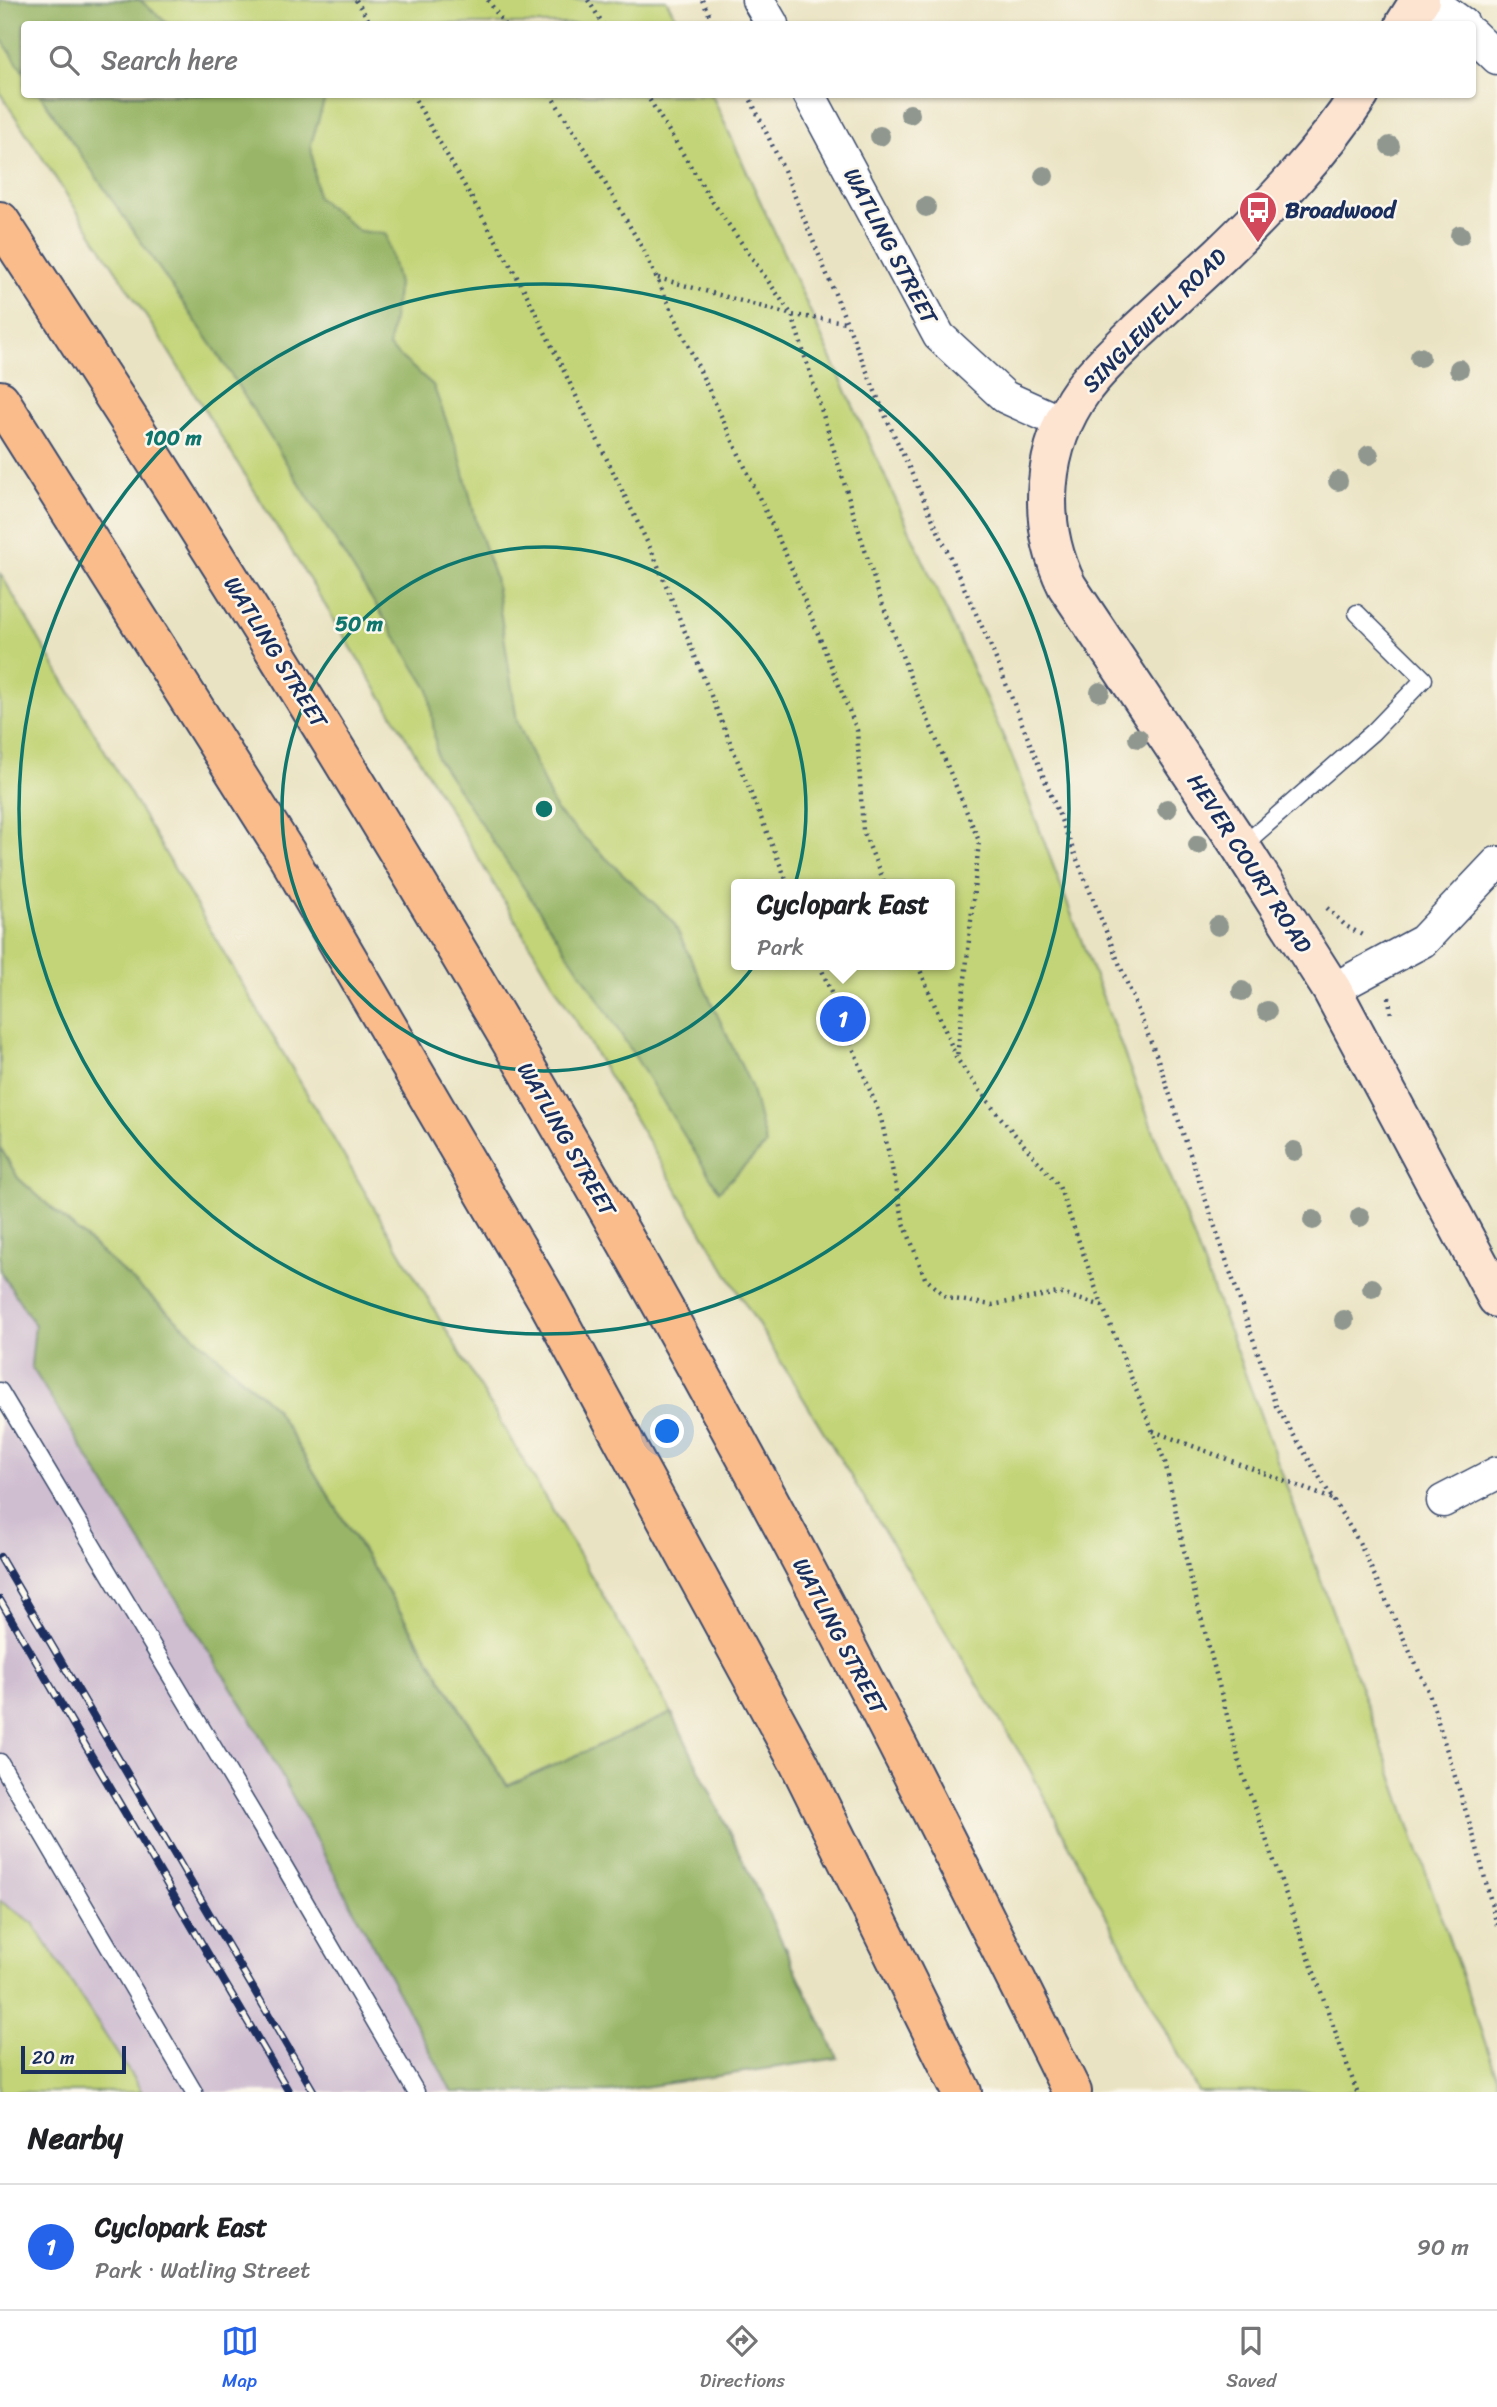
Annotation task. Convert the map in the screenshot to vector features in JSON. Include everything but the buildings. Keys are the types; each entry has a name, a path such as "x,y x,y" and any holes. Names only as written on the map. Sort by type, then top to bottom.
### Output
{"highway":[{"name":"WATLING STREET","path":"0,221 302,692 424,894 604,1203 752,1468 982,1910 1072,2092"},
{"path":"0,400 286,853 547,1300 799,1763 962,2092"}],"street":[{"path":"758,0 770,21"},
{"path":"1407,21 1420,0"},
{"path":"1430,0 1459,21"},
{"path":"1476,38 1497,58"},
{"name":"WATLING STREET","path":"811,98 939,335 1004,397 1063,423"},
{"name":"SINGLEWELL ROAD","path":"1063,423 1077,397 1098,370 1245,231 1336,130 1357,98"},
{"name":"HEVER COURT ROAD","path":"1063,423 1049,469 1046,511 1050,539 1068,586 1332,990 1497,1298"},
{"path":"1332,990 1423,941 1497,863"},
{"path":"1443,1501 1497,1473"}],"lane":[{"path":"1241,847 1373,732 1424,680 1357,613"},
{"path":"0,1391 416,2092"},
{"path":"0,1762 194,2092"}],"path":[{"path":"356,0 369,21"},
{"path":"488,0 502,21"},
{"path":"588,0 601,21"},
{"path":"702,0 712,21"},
{"path":"414,98 526,291 654,556 786,879"},
{"path":"553,98 589,155 657,278 787,557 857,730 863,831 883,879"},
{"path":"648,98 712,201 792,315 878,592 912,682 979,841 957,1059"},
{"path":"750,98 784,170 884,413 989,642 1157,1057 1276,1406 1359,1542 1429,1693 1476,1844 1497,1925"},
{"path":"657,278 792,315 847,322"},
{"path":"1323,905 1346,926 1369,938"},
{"path":"822,970 881,1118 904,1223 925,1278 947,1298 992,1305 1058,1293 1103,1307"},
{"path":"920,970 957,1059 995,1111 1059,1186 1103,1307 1165,1462 1188,1568 1242,1772 1357,2092"},
{"path":"1390,989 1389,1008 1393,1025"},
{"path":"1153,1431 1334,1500"}],"shaded area":[{"path":"0,1271 35,1325 31,1366 251,1719 452,2092 142,2092 33,1923 0,1901"}],"green space":[{"path":"0,0 666,0 678,21 21,21 21,98 713,98 1011,754 1256,1403 1379,1738 1497,2077 1497,2092 1198,2092 1029,1768 734,1285 389,709 166,347 0,93"},
{"path":"0,0 140,0 164,21 21,21 21,68 0,37"},
{"path":"42,98 325,98 311,144 317,197 359,231 386,234 398,284 389,347 433,385 460,457 479,532 495,577 517,721 556,811 673,921 751,1086 766,1145 719,1191 607,1012 437,758 429,690 216,351"},
{"path":"0,573 672,1713 508,1786 274,1407 18,1178 0,1147"},
{"path":"0,1147 18,1178 274,1407 507,1786 672,1713 838,2058 610,2092 452,2092 251,1719 31,1366 35,1325 0,1271"},
{"path":"0,1901 33,1923 142,2092 0,2092"}],"railway":[{"path":"0,1557 314,2092"},
{"path":"0,1600 289,2092"}],"place":[{"name":"Broadwood","path":"1258,244"},
{"name":"Cyclopark East","path":"843,1019"}]}
